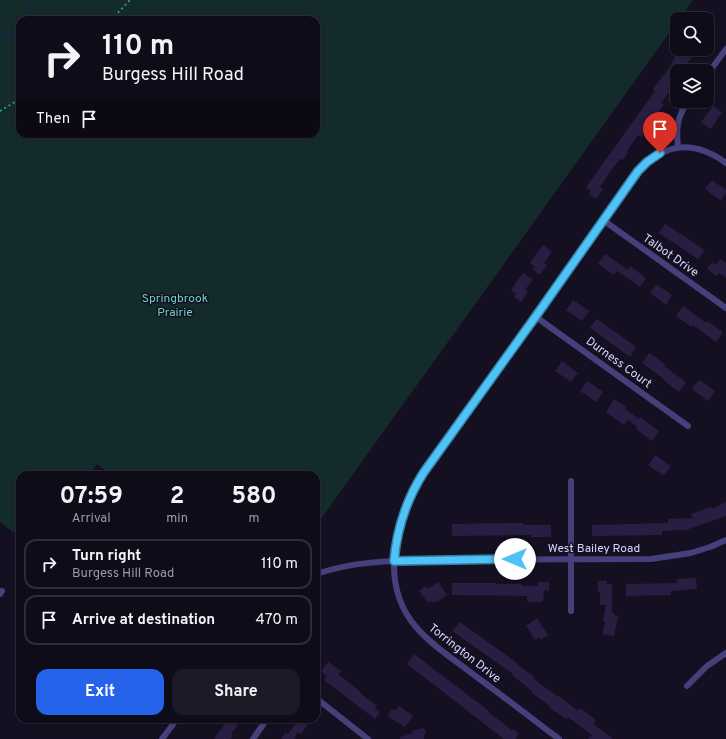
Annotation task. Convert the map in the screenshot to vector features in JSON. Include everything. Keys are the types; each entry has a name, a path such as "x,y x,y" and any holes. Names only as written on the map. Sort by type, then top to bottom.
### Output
{"street":[{"path":"714,65 726,49"},
{"path":"684,108 680,114 676,131 678,147 704,150 726,163"},
{"name":"Torrington Drive","path":"559,739 416,628 407,615 395,584 395,546 408,499 415,486 603,220 638,171 647,162 660,153 678,147"},
{"name":"Talbot Drive","path":"603,220 726,308"},
{"name":"Durness Court","path":"536,316 688,426"},
{"path":"571,480 571,611"},
{"name":"West Bailey Road","path":"320,573 352,564 369,562 651,559 690,553 726,540"},
{"path":"687,686 707,666 726,653"},
{"path":"320,701 368,739"},
{"path":"162,739 173,723"},
{"path":"253,739 264,723"}],"path":[{"path":"115,16 130,0"},
{"path":"0,111 16,101"}],"green space":[{"name":"Springbrook Prairie","path":"0,0 693,0 684,12 670,12 670,32 320,520 320,471 106,471 97,464 92,471 16,471 16,534 0,522"}],"building":[{"path":"674,56 693,56 687,64 672,64 671,63 675,57"},
{"path":"670,67 670,91 661,103 664,104 657,114 654,112 645,126 647,128 641,137 638,135 627,151 628,152 623,160 620,159 612,169 600,187 603,189 596,199 589,194 591,191 586,187 655,91 653,89"},
{"path":"714,107 722,112 711,129 701,122"},
{"path":"712,180 726,190 726,193 721,201 705,189"},
{"path":"665,224 705,250 698,259 659,233"},
{"path":"543,245 552,252 544,263 547,265 540,275 533,270 535,267 530,263"},
{"path":"605,254 628,270 630,266 646,278 640,287 617,271 614,275 598,264"},
{"path":"720,259 726,263 726,278 719,273 717,276 707,269 712,262 716,265"},
{"path":"523,273 533,279 525,290 528,292 521,302 514,297 516,294 511,290"},
{"path":"656,284 672,295 666,305 650,293"},
{"path":"573,300 589,311 582,321 566,310"},
{"path":"683,306 706,323 707,321 723,332 716,342 693,325 692,327 676,316"},
{"path":"597,319 636,347 630,357 590,328"},
{"path":"649,353 665,364 664,366 686,382 679,392 642,363"},
{"path":"562,361 578,373 571,382 555,371"},
{"path":"699,380 715,391 708,401 692,389"},
{"path":"587,381 603,392 596,402 580,391"},
{"path":"614,399 626,407 625,409 639,419 640,417 659,431 652,441 636,429 637,427 628,420 624,425 606,412"},
{"path":"655,455 671,466 664,476 648,465"},
{"path":"726,502 726,516 686,530 662,531 662,535 592,536 592,525 668,523 668,519 693,518 691,514 711,507 712,509"},
{"path":"523,523 523,525 551,525 551,537 531,537 531,535 452,536 452,524"},
{"path":"696,578 697,589 671,591 671,595 626,596 626,584 677,583 677,579"},
{"path":"598,581 607,581 607,584 612,584 612,612 614,615 618,616 614,636 602,634 605,622 603,621 606,605 600,605"},
{"path":"438,582 447,595 437,602 436,601 433,603 431,601 428,603 419,591 426,586 428,589"},
{"path":"538,582 549,582 549,591 544,590 543,602 530,602 527,600 527,596 452,595 452,583 496,583 521,584 521,586 538,586"},
{"path":"537,618 548,635 541,640 539,637 535,640 526,626"},
{"path":"460,622 516,662 535,678 534,679 558,697 559,696 578,711 580,708 596,720 593,724 613,739 588,739 592,735 568,717 566,719 550,708 551,707 512,675 513,674 452,631"},
{"path":"414,654 489,711 488,712 519,734 515,739 504,739 407,664"},
{"path":"328,662 341,671 338,674 377,706 375,708 380,712 375,719 324,680 327,676 321,671"},
{"path":"399,706 413,716 405,727 387,716 392,709 395,711"},
{"path":"224,723 239,723 231,734 233,736 230,739 214,739 225,724"},
{"path":"296,723 309,723 301,734 298,732 294,738 296,739 281,739 286,732 288,734"},
{"path":"424,728 426,734 424,735 424,739 400,739 400,737 414,733 411,731"}],"waterway":[{"path":"29,0 32,5 31,16"},
{"path":"0,36 16,33"}],"route":[{"path":"515,559 394,561 397,537 408,499 424,472 638,171 654,156 660,153"}]}
